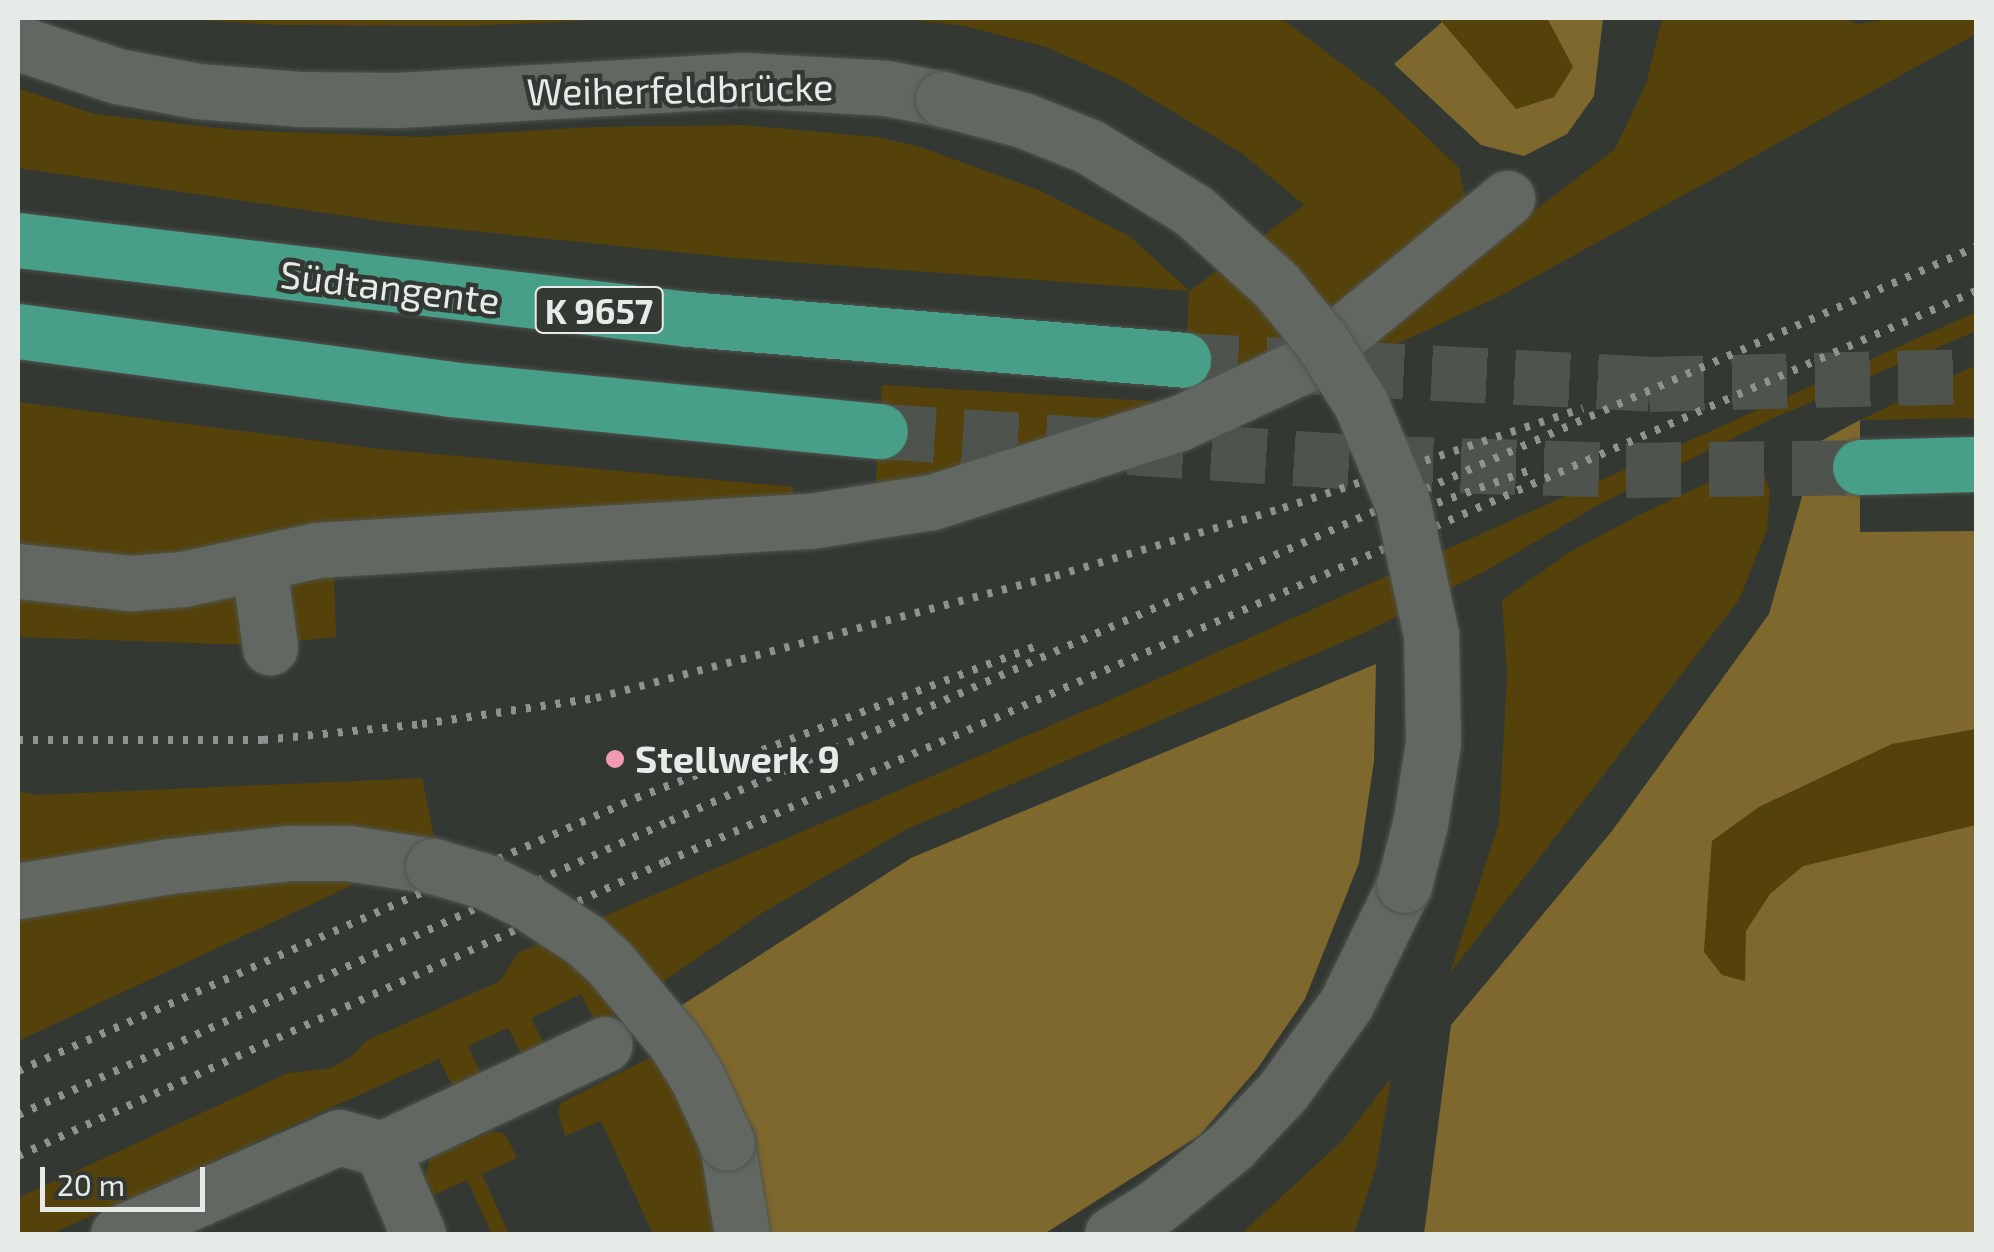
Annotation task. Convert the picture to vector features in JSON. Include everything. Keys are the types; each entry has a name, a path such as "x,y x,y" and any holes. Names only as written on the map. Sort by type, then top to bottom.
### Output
{"highway":[{"name":"Südtangente","path":"18,240 688,320 1183,360"},
{"path":"18,332 450,390 880,431"},
{"path":"1860,467 1976,464"}],"street":[{"name":"Weiherfeldbrücke","path":"34,50 117,76 197,91 300,99 398,100 744,80 886,88 1023,120 1090,147 1194,211 1276,285 1322,342 1361,404 1403,504 1431,636 1433,743 1420,824 1404,885 1346,1004 1284,1091 1230,1147 1157,1206 1112,1234"},
{"path":"18,571 131,583 183,579 318,550 810,521 932,502 1177,424 1304,364 1507,198"},
{"path":"259,564 270,648"},
{"path":"18,892 170,866 288,853 348,853 433,866 484,882 525,901 586,940 642,1000 698,1079 727,1143 742,1234"},
{"path":"118,1234 339,1137 382,1149 606,1044"},
{"path":"382,1149 418,1234"}],"shaded area":[{"path":"168,18 639,18 468,26 278,25"},
{"path":"895,18 1281,18 1384,96 1459,168 1465,198 1441,235 1231,388 1000,463 875,495 882,385 1184,403 1189,291 735,258 395,223 18,168 18,88 94,114 236,130 420,137 597,127 743,125 877,137 917,146 1039,190 1129,236 1190,291 1304,205 1243,154 1124,82 1049,48 965,26"},
{"path":"1438,18 1547,18 1573,67 1554,97 1515,109"},
{"path":"1547,18 1603,18 1594,96 1567,134 1524,156 1481,145 1394,64 1442,22 1516,109 1554,97 1573,67"},
{"path":"1662,18 1843,18 1858,24 1892,18 1976,18 1976,34 1500,296 1184,443 1432,289 1615,149 1646,84"},
{"path":"1976,312 1976,331 1776,417 1598,505 1491,568 1364,633 907,829 762,913 598,1027 581,994 531,1018 550,1055 528,1066 508,1028 468,1046 487,1087 459,1099 439,1059 51,1234 18,1234 18,1198 288,1073 331,1068 351,1057 366,1041 500,981 518,953 1124,694"},
{"path":"1976,365 1976,418 1860,420"},
{"path":"18,402 381,449 794,487 790,509 211,556 18,560"},
{"path":"1860,420 1860,532 1976,531 1976,729 1892,744 1759,807 1712,841 1704,952 1722,975 1745,981 1746,931 1770,894 1803,866 1976,825 1976,1234 1424,1234 1451,1025 1612,831 1769,614 1817,443"},
{"path":"1761,467 1770,490 1767,530 1739,600 1450,973 1499,823 1507,675 1502,600 1568,553 1637,516 1728,473"},
{"path":"277,570 334,576 336,637 285,642"},
{"path":"251,579 249,645 18,637 18,587"},
{"path":"1376,664 1374,761 1359,863 1305,999 1257,1069 1200,1135 1044,1234 764,1234 679,1007 911,858"},
{"path":"1976,729 1976,825 1803,866 1745,981 1722,975 1704,952 1712,841 1759,807 1892,744"},
{"path":"422,778 436,846 18,1041 18,791 36,795"},
{"path":"655,1055 703,1140 719,1234 653,1234 601,1121 565,1136 558,1112 561,1103"},
{"path":"1391,1078 1376,1167 1354,1234 1241,1234 1343,1140"},
{"path":"492,1131 505,1134 517,1158 482,1174 509,1234 492,1234 467,1180 434,1195 425,1177 430,1158"}],"tunnel":[{"path":"1183,360 1649,384 1976,376"},
{"path":"880,431 1378,463 1626,470 1860,467"}],"railway":[{"path":"18,1115 670,821 1976,247"},
{"path":"18,1156 665,862 1976,291"},
{"path":"18,740 263,740 422,724 596,698 1055,576 1283,508 1583,408"},
{"path":"1395,518 1536,468"},
{"path":"18,1071 636,798 1037,646"}],"place":[{"name":"Stellwerk 9","path":"615,759"}]}
